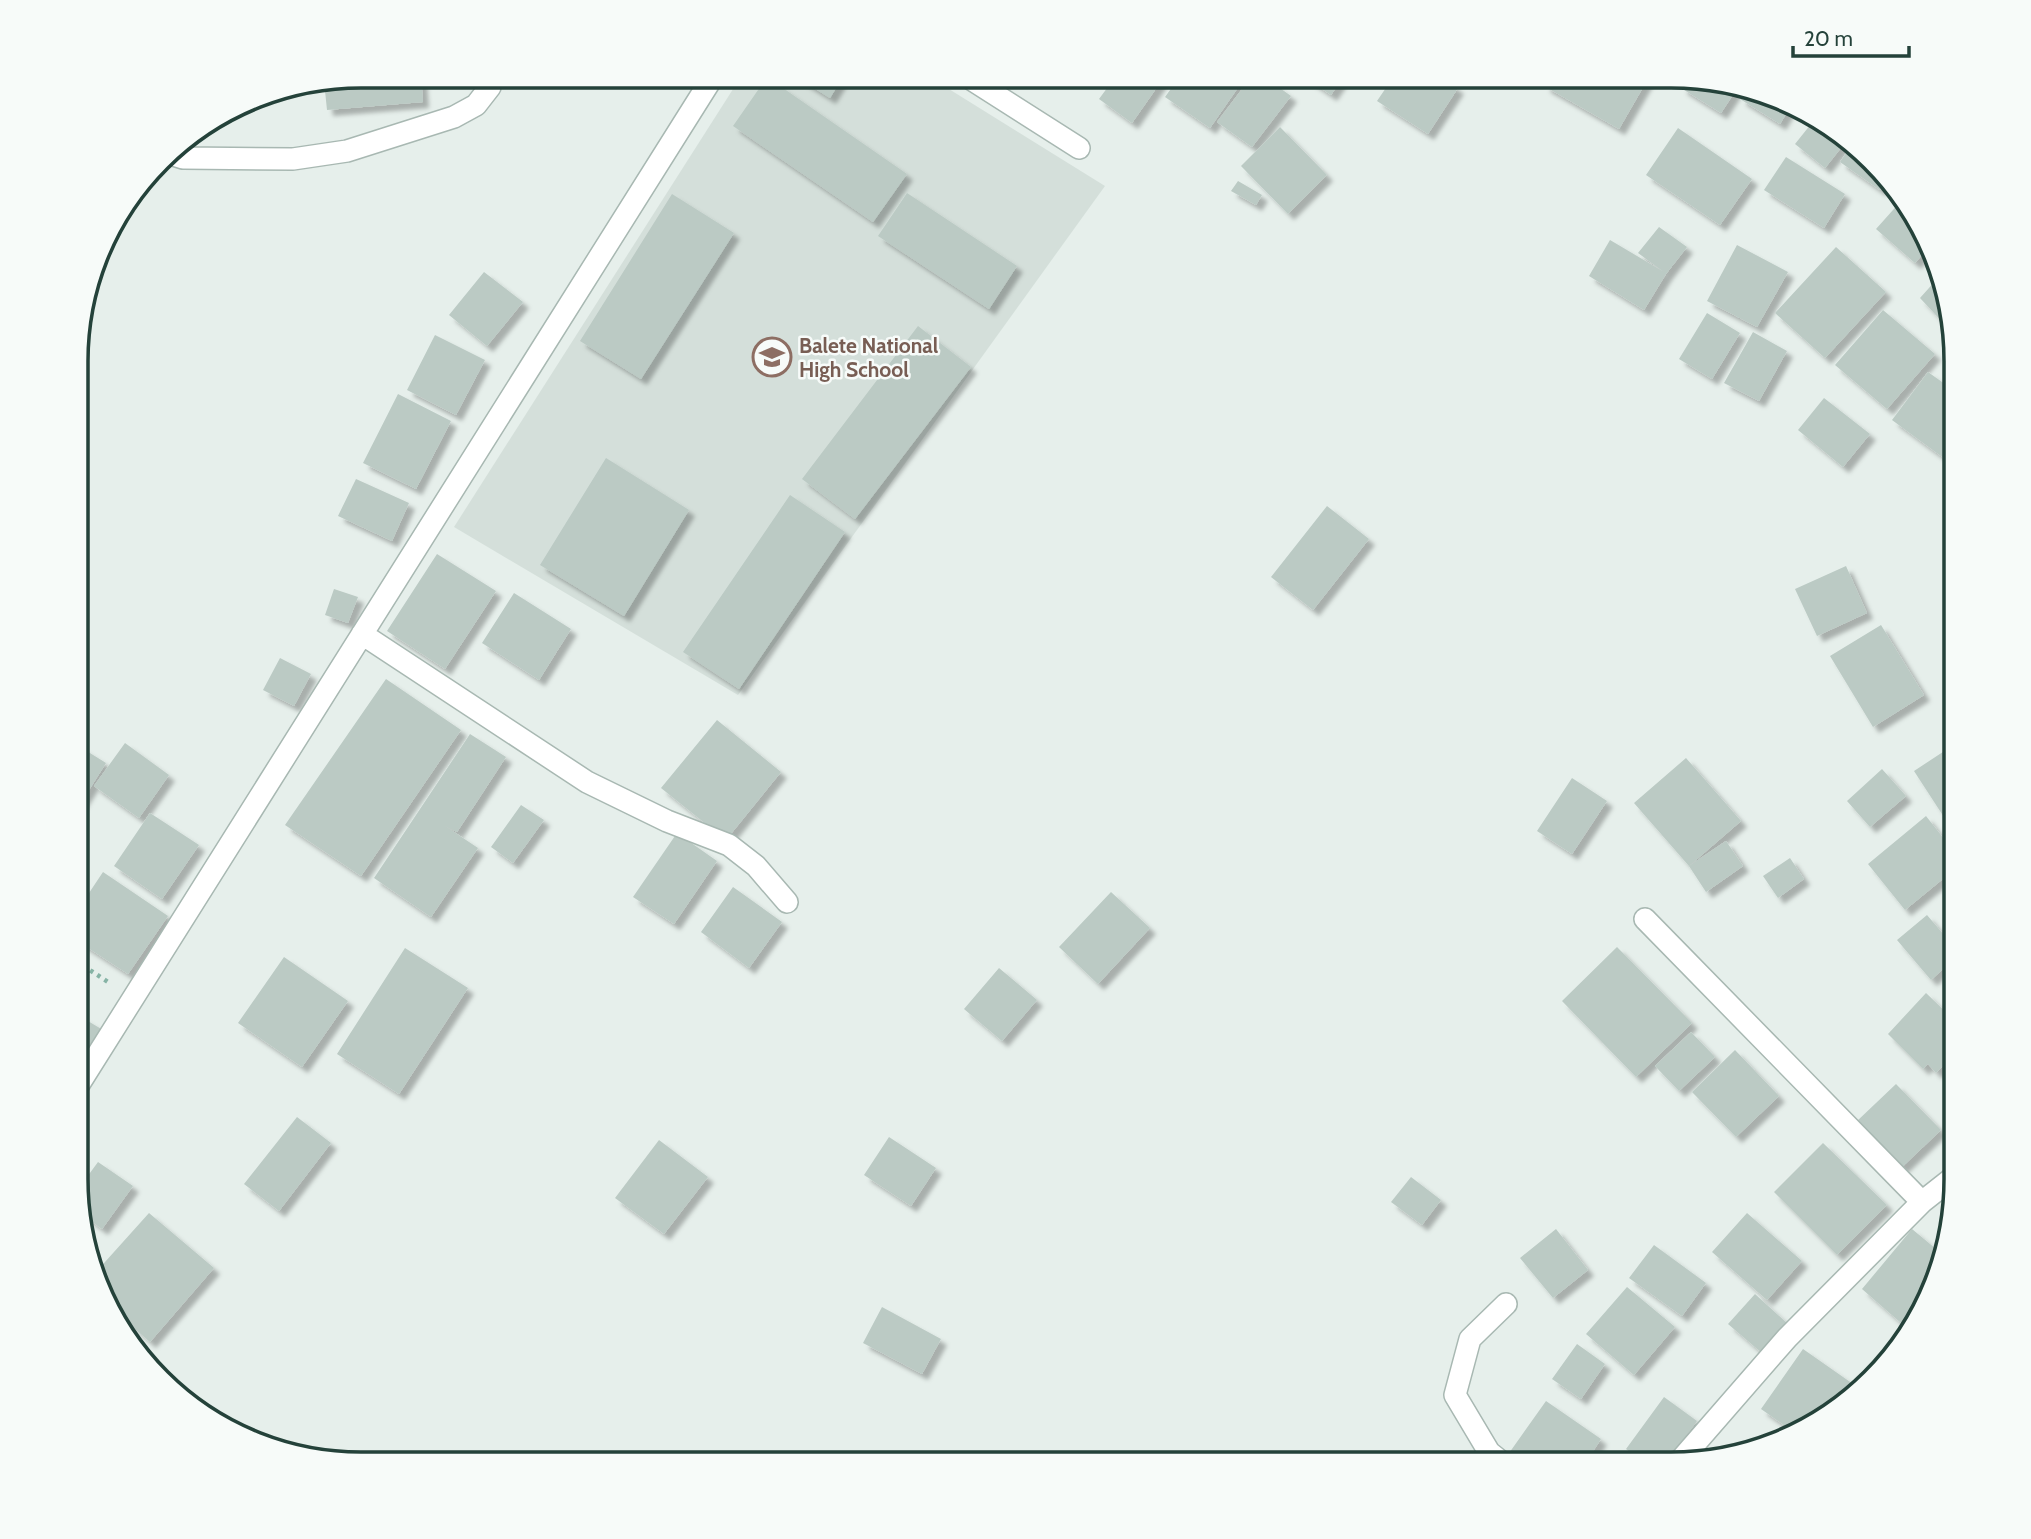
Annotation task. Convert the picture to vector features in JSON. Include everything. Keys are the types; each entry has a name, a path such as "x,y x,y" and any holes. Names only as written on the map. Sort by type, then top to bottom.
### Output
{"street":[{"path":"178,157 293,159 347,151 454,117 476,105 489,88"},
{"path":"88,1070 706,88"},
{"path":"985,88 1079,148"},
{"path":"362,634 587,782 667,821 729,845 756,866 787,902"},
{"path":"1645,919 1922,1202"},
{"path":"1689,1451 1787,1338 1922,1202 1944,1185"},
{"path":"1489,1452 1455,1395 1470,1339 1506,1304"}],"path":[{"path":"88,969 132,998"}],"shaded area":[{"name":"Balete National High School","path":"734,88 947,88 1105,186 738,695 454,527"}],"building":[{"path":"422,88 423,102 327,110 325,90"},
{"path":"759,88 783,88 907,174 873,222 733,126"},
{"path":"814,88 836,88 830,98"},
{"path":"1107,88 1156,88 1132,123 1099,99"},
{"path":"1171,88 1238,88 1210,128 1165,97"},
{"path":"1243,88 1280,88 1291,96 1252,147 1217,122"},
{"path":"1321,88 1336,88 1331,95"},
{"path":"1386,88 1458,88 1428,134 1377,101"},
{"path":"1547,88 1643,88 1619,129"},
{"path":"1681,88 1733,95 1721,113"},
{"path":"1741,97 1758,102 1786,114 1780,124 1740,99"},
{"path":"1810,126 1841,147 1825,168 1795,144"},
{"path":"1280,127 1327,175 1288,214 1241,166"},
{"path":"1678,128 1752,179 1720,225 1646,175"},
{"path":"1847,152 1882,187 1880,190 1840,162"},
{"path":"1786,157 1845,194 1824,228 1764,190"},
{"path":"1238,181 1262,195 1256,205 1231,191"},
{"path":"907,193 1017,266 989,309 878,236"},
{"path":"672,194 734,233 641,379 580,341"},
{"path":"1896,206 1922,255 1915,263 1876,229"},
{"path":"1659,227 1687,247 1666,274 1644,310 1589,276 1610,240 1664,272 1638,253"},
{"path":"1737,245 1788,272 1757,327 1707,301"},
{"path":"1836,247 1886,292 1825,358 1775,313"},
{"path":"484,272 523,302 487,346 449,315"},
{"path":"1932,284 1940,320 1920,298"},
{"path":"1883,310 1935,354 1887,409 1835,365"},
{"path":"1707,313 1740,333 1712,379 1679,359"},
{"path":"918,326 971,367 855,519 802,479"},
{"path":"1753,332 1787,351 1759,401 1724,383"},
{"path":"435,335 485,360 456,415 407,390"},
{"path":"1928,372 1944,383 1944,458 1892,420"},
{"path":"398,394 451,421 416,489 363,463"},
{"path":"1824,398 1870,434 1843,467 1798,430"},
{"path":"606,458 689,510 624,616 540,565"},
{"path":"356,479 409,503 392,541 338,516"},
{"path":"790,495 845,532 739,689 683,652"},
{"path":"1327,506 1369,539 1313,610 1271,577"},
{"path":"437,554 496,591 445,669 387,631"},
{"path":"1846,566 1867,613 1817,636 1795,589"},
{"path":"334,589 358,597 348,623 325,615"},
{"path":"514,593 571,629 539,680 482,643"},
{"path":"1881,625 1924,695 1873,727 1830,656"},
{"path":"280,658 311,674 294,706 263,690"},
{"path":"386,679 461,730 361,876 285,825"},
{"path":"717,720 781,772 726,840 661,788"},
{"path":"470,734 506,757 457,832 445,826 478,848 431,917 374,878"},
{"path":"125,743 169,775 139,818 94,786"},
{"path":"1944,751 1944,817 1914,771"},
{"path":"88,752 106,763 88,792"},
{"path":"1686,758 1741,821 1689,866 1634,803"},
{"path":"1882,769 1906,796 1870,827 1847,801"},
{"path":"1572,778 1607,801 1572,854 1537,831"},
{"path":"521,805 544,820 513,863 491,847"},
{"path":"150,813 199,845 162,899 114,866"},
{"path":"1926,816 1944,839 1944,878 1905,910 1868,864"},
{"path":"677,833 717,861 674,924 633,897"},
{"path":"1726,841 1743,866 1706,892 1689,866"},
{"path":"1790,858 1804,879 1778,898 1763,876"},
{"path":"103,872 168,916 128,974 88,948 88,894"},
{"path":"733,887 782,922 749,968 701,932"},
{"path":"1111,892 1150,928 1098,984 1059,947"},
{"path":"1927,915 1944,935 1944,968 1931,980 1897,940"},
{"path":"1617,947 1692,1023 1636,1077 1562,1001"},
{"path":"405,948 468,988 399,1094 337,1054"},
{"path":"284,957 348,1001 302,1067 238,1023"},
{"path":"999,968 1037,1000 1002,1041 964,1009"},
{"path":"1926,993 1944,1010 1944,1065 1936,1073 1928,1064 1923,1069 1888,1034"},
{"path":"88,1021 103,1030 88,1054"},
{"path":"1691,1032 1715,1057 1679,1091 1655,1066"},
{"path":"1735,1050 1779,1096 1736,1137 1692,1092"},
{"path":"1896,1084 1941,1130 1901,1168 1856,1122"},
{"path":"297,1117 331,1143 279,1211 244,1184"},
{"path":"889,1137 936,1168 911,1206 864,1175"},
{"path":"659,1140 708,1177 664,1234 615,1198"},
{"path":"1823,1143 1887,1205 1837,1255 1774,1192"},
{"path":"98,1162 133,1186 102,1229 91,1221 88,1176"},
{"path":"1411,1177 1441,1200 1422,1225 1391,1202"},
{"path":"149,1213 214,1268 150,1342 130,1324 102,1265"},
{"path":"1747,1213 1802,1261 1767,1300 1712,1252"},
{"path":"1556,1229 1588,1270 1553,1298 1520,1258"},
{"path":"1912,1229 1934,1248 1923,1283 1902,1324 1862,1289"},
{"path":"1654,1245 1706,1283 1682,1316 1629,1278"},
{"path":"1627,1287 1675,1327 1634,1375 1586,1334"},
{"path":"1755,1294 1788,1324 1762,1353 1728,1324"},
{"path":"882,1307 941,1339 922,1374 863,1343"},
{"path":"1577,1344 1605,1364 1581,1399 1552,1379"},
{"path":"1803,1349 1852,1383 1822,1406 1785,1426 1761,1409"},
{"path":"1664,1397 1697,1421 1674,1452 1630,1452 1626,1449"},
{"path":"1546,1401 1601,1439 1593,1452 1510,1452"}],"place":[{"name":"Balete National High School","path":"772,357"}]}
